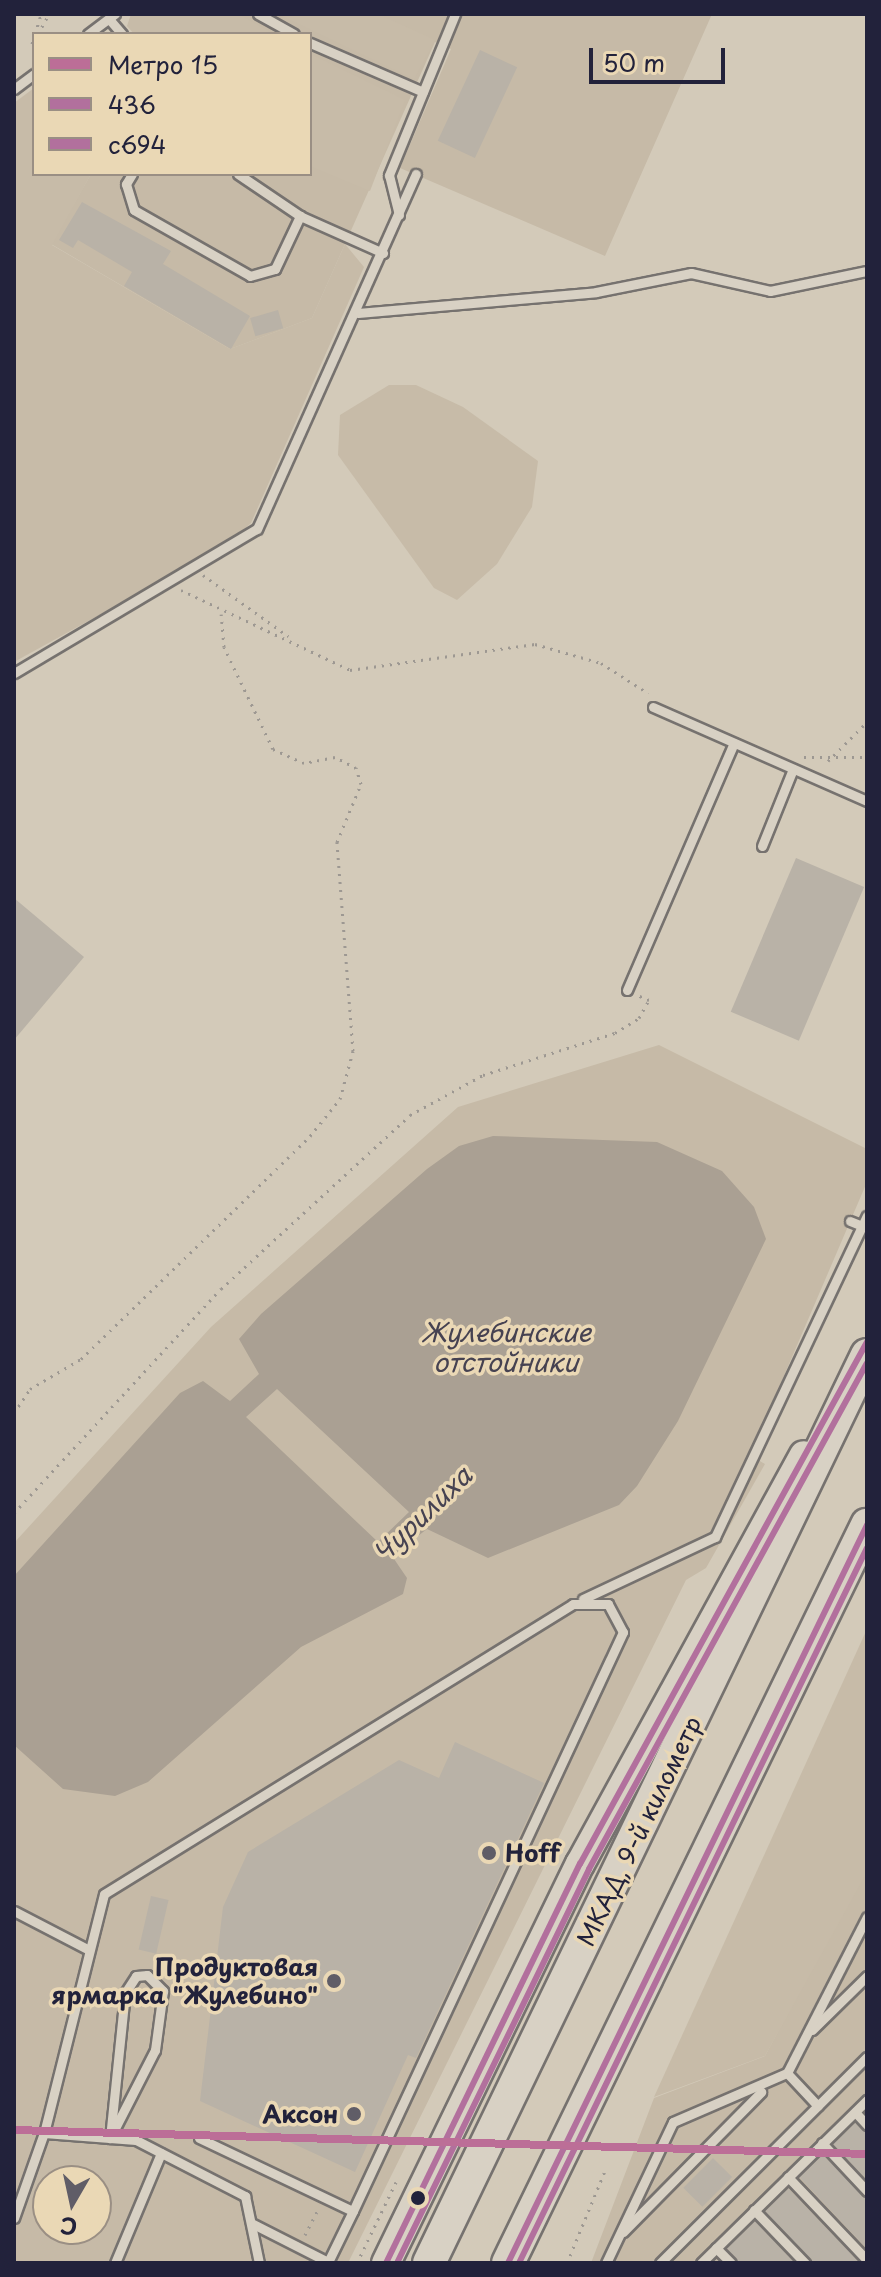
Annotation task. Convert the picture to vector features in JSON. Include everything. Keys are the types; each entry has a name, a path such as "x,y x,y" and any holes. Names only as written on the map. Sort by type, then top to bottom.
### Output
{"highway":[{"name":"МКАД, 9-й километр","path":"429,2263 867,1355"},
{"path":"508,2263 867,1525"}],"main road":[{"path":"386,2263 580,1864 867,1342"}],"lane":[{"path":"258,14 290,32"},
{"path":"399,215 389,175 453,15"},
{"path":"91,32 112,16"},
{"path":"312,44 423,92"},
{"path":"14,89 32,76"},
{"path":"14,673 197,571 257,529 358,313 416,174"},
{"path":"131,176 126,184 134,210 250,276 275,269 300,216"},
{"path":"241,176 300,216 383,253"},
{"path":"358,313 596,292 691,273 770,291 867,271"},
{"path":"653,707 867,801"},
{"path":"627,990 734,743"},
{"path":"762,846 793,769"},
{"path":"14,2218 44,2133 87,1949 104,1894 116,1883 573,1604 715,1537 866,1224 850,1221"},
{"path":"253,2224 328,2262 623,1632 608,1604 573,1604"},
{"path":"14,1911 87,1949"},
{"path":"618,2238 763,2090 787,2073 867,1917"},
{"path":"147,1975 163,1991 155,2050 110,2138 125,1993 136,1976 147,1975"},
{"path":"807,2034 867,1976"},
{"path":"660,2263 867,2057"},
{"path":"787,2073 818,2106"},
{"path":"606,2263 673,2122 763,2090"},
{"path":"701,2263 867,2100"},
{"path":"855,2112 867,2125"},
{"path":"44,2133 136,2140 245,2196 259,2263"},
{"path":"199,2138 353,2211"},
{"path":"822,2143 867,2191"},
{"path":"115,2263 161,2153"},
{"path":"788,2177 867,2260"},
{"path":"754,2210 805,2263"},
{"path":"716,2248 731,2263"}],"path":[{"path":"38,32 49,14"},
{"path":"197,571 334,665 366,672 535,644 646,685 653,707"},
{"path":"169,587 205,599 221,614 291,638"},
{"path":"14,1413 30,1389 81,1359 310,1136 340,1099 353,1051 337,842 361,784 356,768 335,757 304,763 273,749 224,647 221,614"},
{"path":"827,761 867,722"},
{"path":"796,755 827,761 867,757"},
{"path":"14,1513 221,1289 410,1115 483,1075 615,1033 639,1018 649,1000 627,990"},
{"path":"567,2263 605,2171"},
{"path":"357,2263 396,2182"},
{"path":"298,2247 324,2197"}],"shaded area":[{"path":"131,14 238,14 270,32 132,32 127,26"},
{"path":"147,14 712,14 605,256 400,168 451,49 435,42 312,318 230,349 51,244 90,176 312,176 312,32 160,32"},
{"path":"278,14 378,14 435,40 414,79"},
{"path":"312,55 405,100 370,191 312,167"},
{"path":"32,90 32,176 90,176 52,245 230,349 312,318 345,244 364,267 251,523 226,545 14,662 14,103"},
{"path":"389,385 416,385 463,407 538,461 532,507 497,564 457,600 434,588 338,455 340,415"},
{"path":"659,1045 867,1149 867,1182 750,1455 765,1464 706,1568 686,1580 348,2263 14,2263 14,1543 211,1327 458,1107"},
{"path":"867,1629 867,1872 765,2056 654,2097"},
{"path":"867,1865 867,2263 591,2263 654,2098 765,2056"}],"water":[{"name":"Жулебинские отстойники","path":"493,1136 657,1142 722,1171 754,1207 766,1239 678,1421 637,1486 619,1505 488,1558 427,1529 392,1556 407,1578 403,1594 301,1647 148,1782 115,1796 63,1789 14,1745 14,1576 180,1393 203,1381 230,1401 259,1374 239,1339 261,1314 427,1169 459,1146","holes":["277,1389 409,1512 378,1542 246,1417"]}],"building":[{"path":"480,50 517,67 475,158 438,141"},
{"path":"82,202 171,251 163,264 250,316 231,349 124,286 132,272 78,240 73,248 59,240"},
{"path":"278,310 283,328 255,336 250,318"},
{"path":"796,858 864,887 799,1041 731,1012"},
{"path":"14,898 84,957 14,1040"},
{"name":"Продуктовая ярмарка \"Жулебино\"","path":"455,1742 544,1783 416,2058 408,2055 355,2172 200,2101 223,1907 248,1852 399,1760 439,1778"},
{"path":"151,1896 169,1900 156,1954 139,1950"},
{"path":"855,2123 867,2132 867,2180 833,2144"},
{"path":"822,2154 867,2198 867,2249 799,2177"},
{"path":"713,2158 732,2177 702,2207 683,2188"},
{"path":"788,2188 860,2263 812,2263 765,2211"},
{"path":"755,2221 795,2263 738,2263 727,2248"}],"metro line":[{"name":"15","path":"14,2130 867,2154"}],"transit line":[{"name":"436","path":"386,2263 580,1864 867,1342"},
{"name":"с694","path":"397,2263 589,1869 867,1363"},
{"name":"436","path":"508,2263 867,1525"},
{"name":"с694","path":"519,2263 867,1548"}],"place":[{"name":"Hoff","path":"489,1853"},
{"name":"Продуктовая ярмарка \"Жулебино\"","path":"334,1981"},
{"name":"Аксон","path":"354,2114"}],"water label":[{"name":"Чурилиха","path":"422,1514"}]}
